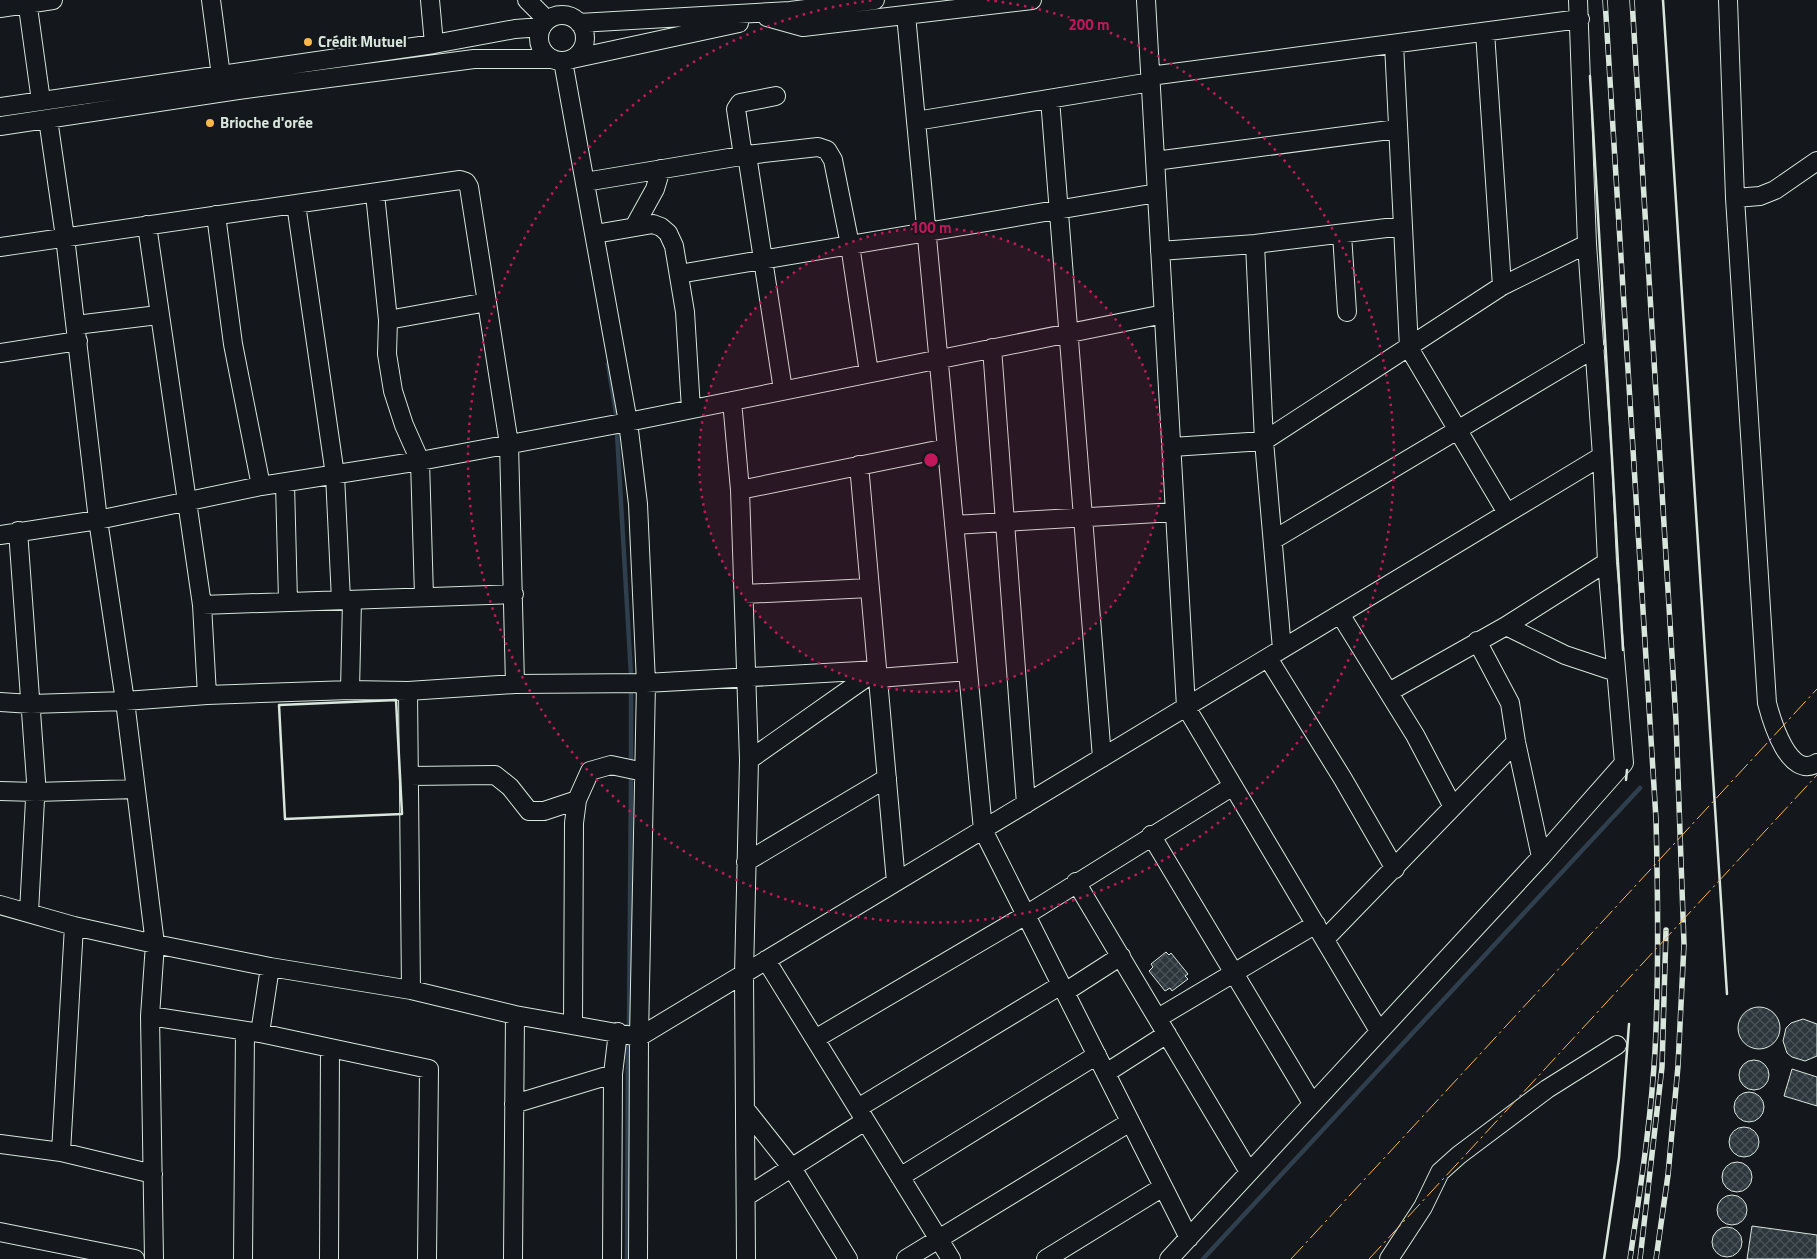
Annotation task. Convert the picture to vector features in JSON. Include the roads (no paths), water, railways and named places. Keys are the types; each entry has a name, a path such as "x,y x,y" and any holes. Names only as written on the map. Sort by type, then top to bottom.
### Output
{"street":[{"path":"0,8 27,2 52,0"},
{"path":"210,0 221,76"},
{"path":"430,0 434,44"},
{"path":"526,0 545,24"},
{"path":"764,15 774,0"},
{"path":"0,126 238,90 474,59 563,60 764,15 875,0"},
{"path":"0,107 434,44 545,24 562,15 579,23 764,15 803,28 1032,0"},
{"path":"1146,0 1186,707 1379,1031"},
{"path":"1169,1259 1542,857 1624,763 1607,562 1602,456 1587,244 1578,0"},
{"path":"1728,0 1735,198 1764,672 1772,723 1789,755 1803,767 1809,768 1817,763"},
{"path":"27,2 41,101"},
{"path":"906,15 983,830 1189,1238"},
{"path":"916,121 1151,79 1580,19"},
{"path":"563,60 584,46 583,30 579,23"},
{"path":"545,24 539,42 542,49 563,60"},
{"path":"1485,32 1502,286"},
{"path":"1394,44 1409,348 1507,513"},
{"path":"563,60 628,422 638,504 646,683 639,1037 638,1259"},
{"path":"776,96 740,103 736,109 764,260 784,390"},
{"path":"1050,98 1102,758"},
{"path":"48,119 77,333 98,520 125,701 155,944 150,1016 154,1259"},
{"path":"1155,161 1397,129"},
{"path":"585,182 745,155 818,147 827,150 833,160 850,245 869,373"},
{"path":"1735,198 1760,196 1775,190 1817,162"},
{"path":"634,227 655,189 661,169"},
{"path":"0,247 375,194 460,180 466,182 469,186 509,444 515,684"},
{"path":"679,274 1157,193"},
{"path":"375,194 388,320 387,354 393,391 404,425 420,461 424,596"},
{"path":"296,204 335,475 347,600 350,690"},
{"path":"216,215 236,360 261,486"},
{"path":"595,234 653,224 661,227 668,233 674,246 685,312 691,409"},
{"path":"147,225 158,315 202,605 207,695"},
{"path":"1160,251 1255,244 1403,226"},
{"path":"1342,234 1347,312"},
{"path":"1255,244 1264,441 1273,540 1275,653 1343,779 1395,869"},
{"path":"1172,447 1264,441 1502,286 1587,244"},
{"path":"388,320 487,302"},
{"path":"0,535 98,520 261,486 285,484 420,461 628,422 1164,314"},
{"path":"0,353 158,315"},
{"path":"992,348 1026,804"},
{"path":"1273,540 1595,348"},
{"path":"732,401 740,490 749,760 744,974 746,1259"},
{"path":"740,490 947,448"},
{"path":"0,905 74,926 155,944 270,967 411,990 515,1015 639,1037 1602,456"},
{"path":"859,465 896,882"},
{"path":"285,484 288,601"},
{"path":"954,525 1175,512"},
{"path":"18,531 36,792 29,912"},
{"path":"1389,692 1506,626 1607,562"},
{"path":"744,594 870,588"},
{"path":"202,605 514,594"},
{"path":"1340,614 1389,692 1453,807"},
{"path":"1506,626 1565,654 1616,672"},
{"path":"1477,641 1510,702 1516,742 1542,857"},
{"path":"0,702 31,704 125,701 207,695 350,690 408,691 515,684 646,683 746,676 968,671"},
{"path":"749,760 878,674"},
{"path":"408,691 411,990"},
{"path":"1325,939 1395,869 1516,742"},
{"path":"573,1025 574,823 577,800 590,771 611,765 644,772"},
{"path":"409,776 495,775 510,787 529,811 544,811 577,800"},
{"path":"746,862 887,778"},
{"path":"815,1039 1026,915 1151,835 1233,786"},
{"path":"0,791 36,792 135,789"},
{"path":"1151,835 1312,1103"},
{"path":"1076,882 1249,1172"},
{"path":"1158,1018 1316,924"},
{"path":"61,1152 74,926"},
{"path":"747,1196 792,1168 862,1115 1063,988 1120,956"},
{"path":"766,960 951,1259"},
{"path":"243,1259 252,1032 270,967"},
{"path":"512,1259 515,1015"},
{"path":"150,1016 252,1032 429,1069 427,1259"},
{"path":"612,1259 612,1074 618,1032"},
{"path":"1106,1073 1167,1034"},
{"path":"1389,1259 1423,1207 1440,1172 1459,1155 1547,1090 1617,1045"},
{"path":"329,1259 330,1048"},
{"path":"900,1176 1097,1055"},
{"path":"514,1104 612,1074"},
{"path":"746,1110 792,1168 848,1259"},
{"path":"906,1259 1130,1122"},
{"path":"0,1144 61,1152 153,1174"},
{"path":"1046,1259 1163,1188"},
{"path":"0,1232 58,1252 135,1259"}],"waterway":[{"path":"608,364 616,414"},
{"path":"617,433 631,675"},
{"path":"631,689 631,762"},
{"path":"629,1030 631,777"},
{"path":"1203,1259 1640,788"},
{"path":"627,1259 628,1038"}],"railway":[{"path":"1605,0 1657,848 1658,964 1655,1051 1648,1129 1630,1259"},
{"path":"1632,0 1676,721 1684,944 1678,1066 1668,1175 1656,1259"},
{"path":"1640,1259 1662,1067 1666,930"}],"place":[{"name":"Crédit Mutuel","path":"308,42"},
{"name":"Brioche d'orée","path":"210,123"}]}
